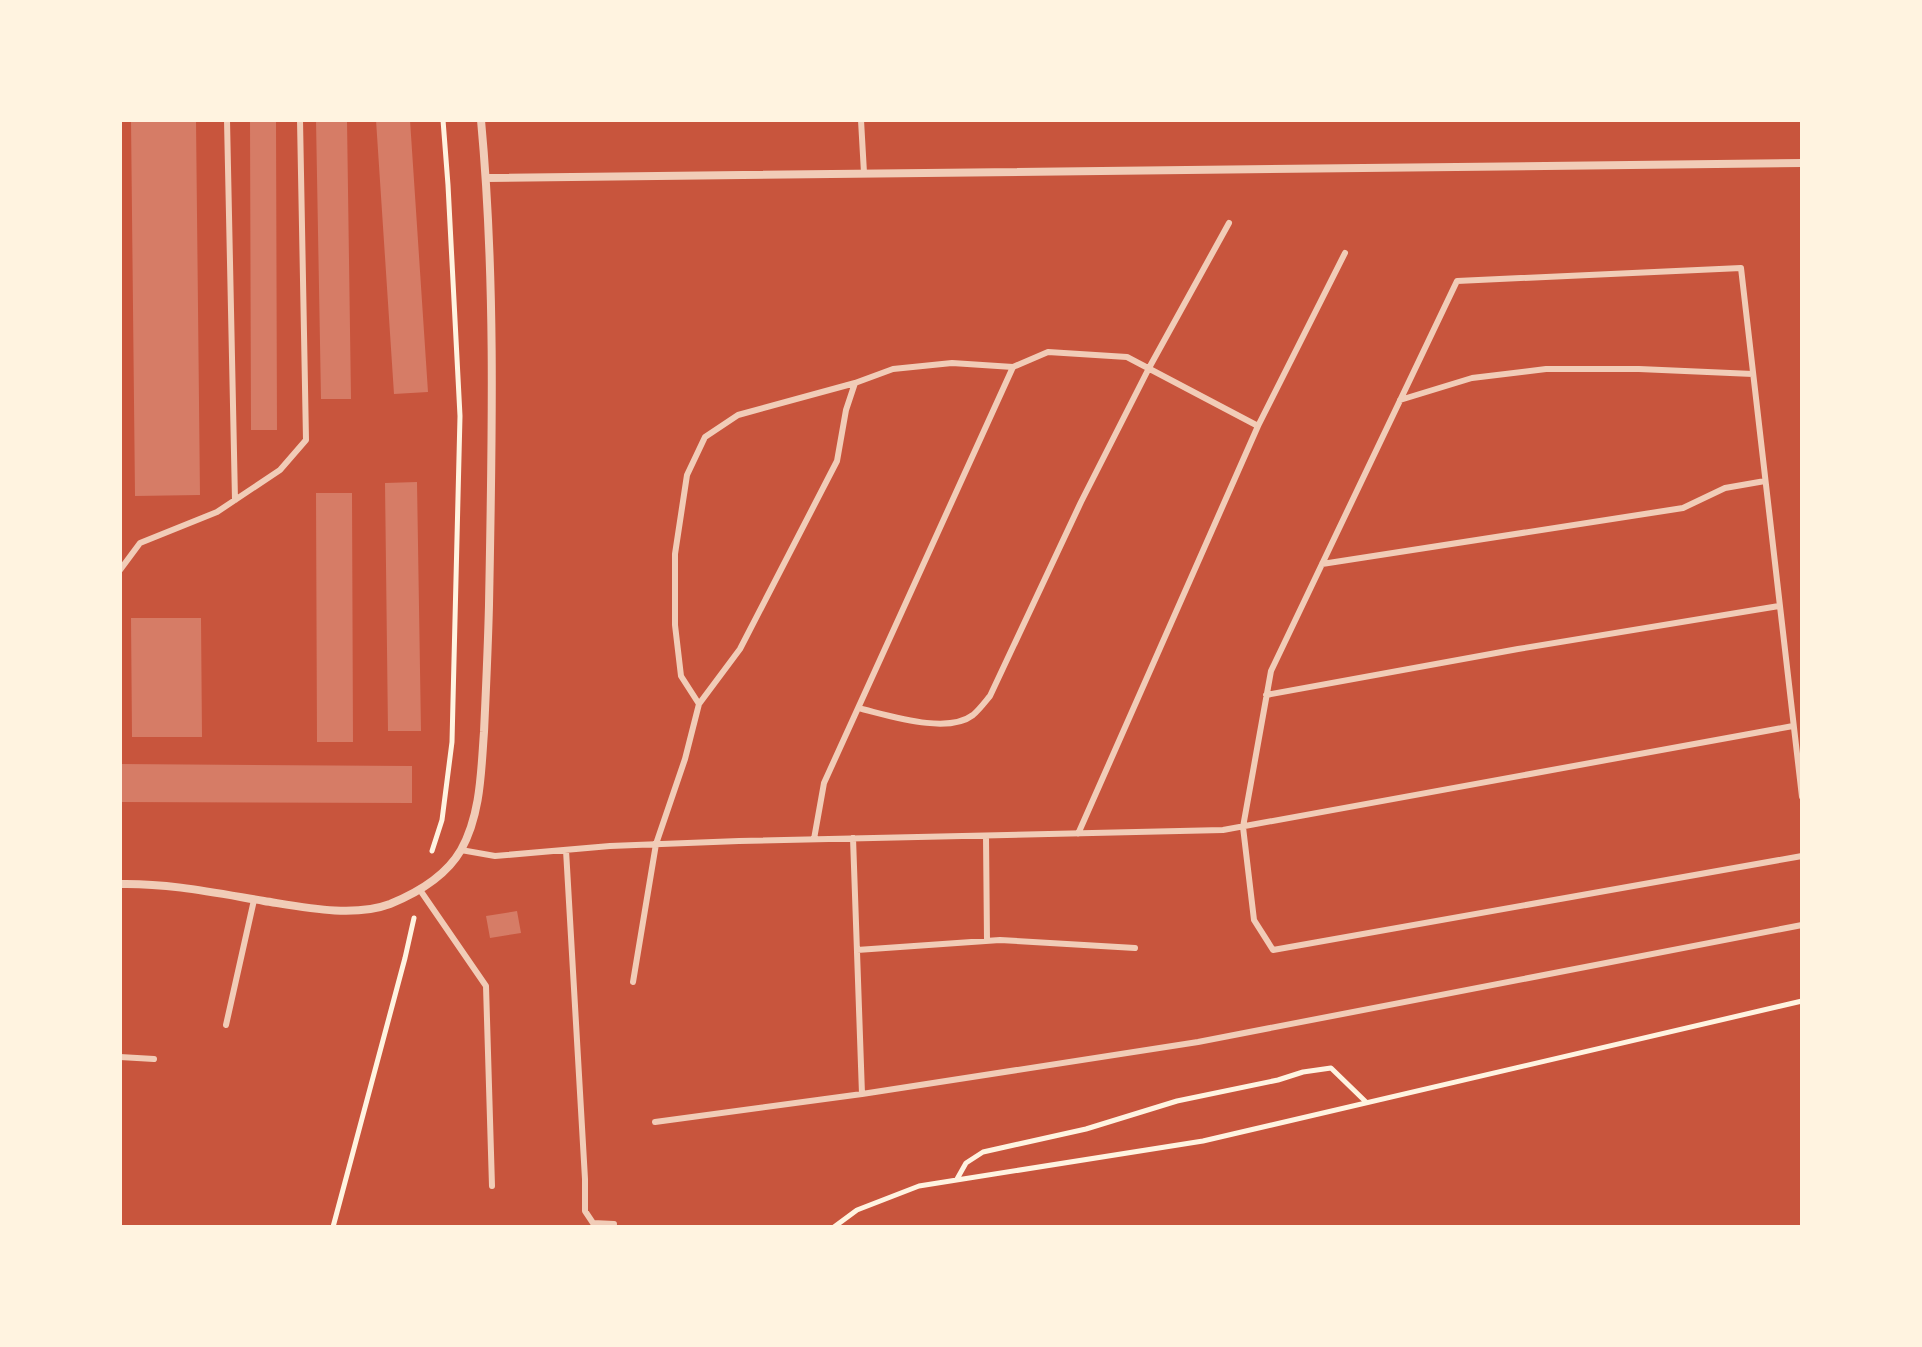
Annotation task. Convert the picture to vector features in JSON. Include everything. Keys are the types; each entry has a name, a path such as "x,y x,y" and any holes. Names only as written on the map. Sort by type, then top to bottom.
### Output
{"street":[{"path":"120,884 152,884 342,912 386,905 420,890 444,872 461,850 474,816 480,779 488,670 492,417 486,178 481,120"},
{"path":"486,178 1802,163"}],"lane":[{"path":"227,120 235,500"},
{"path":"120,570 140,543 217,512 280,470 306,440 300,120"},
{"path":"861,120 864,173"},
{"path":"858,708 912,720 949,724 973,716 990,696 1081,502 1149,368 1229,223"},
{"path":"1078,834 1258,426 1345,253"},
{"path":"1802,797 1741,268 1457,281 1271,671 1243,827 1254,920 1273,950 1802,856"},
{"path":"699,704 681,676 675,625 675,554 687,475 705,437 738,415 855,383 893,369 952,363 1013,367 1048,352 1127,357 1258,426"},
{"path":"814,839 824,783 1013,367"},
{"path":"1400,400 1472,378 1546,369 1753,374"},
{"path":"633,982 656,844 685,759 699,704 740,649 837,461 846,410 855,383"},
{"path":"1322,564 1683,508 1725,488 1765,481"},
{"path":"1266,695 1779,606"},
{"path":"461,850 495,856 656,844 1223,830 1793,726"},
{"path":"986,836 987,941"},
{"path":"853,838 862,1094"},
{"path":"566,850 585,1211 593,1223 614,1224"},
{"path":"420,890 486,986 492,1186"},
{"path":"226,1025 254,900"},
{"path":"655,1122 862,1094 1198,1042 1802,925"},
{"path":"857,950 1000,940 1135,948"},
{"path":"120,1057 154,1059"}],"path":[{"path":"333,1227 405,958 420,890 442,820 452,742 460,416 443,120"},
{"path":"834,1227 857,1210 919,1186 1203,1141 1802,1001"},
{"path":"957,1180 966,1163 983,1152 1086,1129 1177,1101 1303,1072 1331,1068 1366,1103"}],"building":[{"path":"131,120 196,120 200,495 135,496"},
{"path":"250,120 276,120 277,430 251,430"},
{"path":"316,120 347,120 351,399 321,399"},
{"path":"376,120 410,120 428,392 394,394"},
{"path":"417,482 421,731 388,731 385,483"},
{"path":"316,493 352,493 353,742 317,742"},
{"path":"131,618 201,618 202,737 132,737"},
{"path":"120,764 412,766 412,803 120,802"},
{"path":"517,911 521,933 490,938 486,916"}]}
